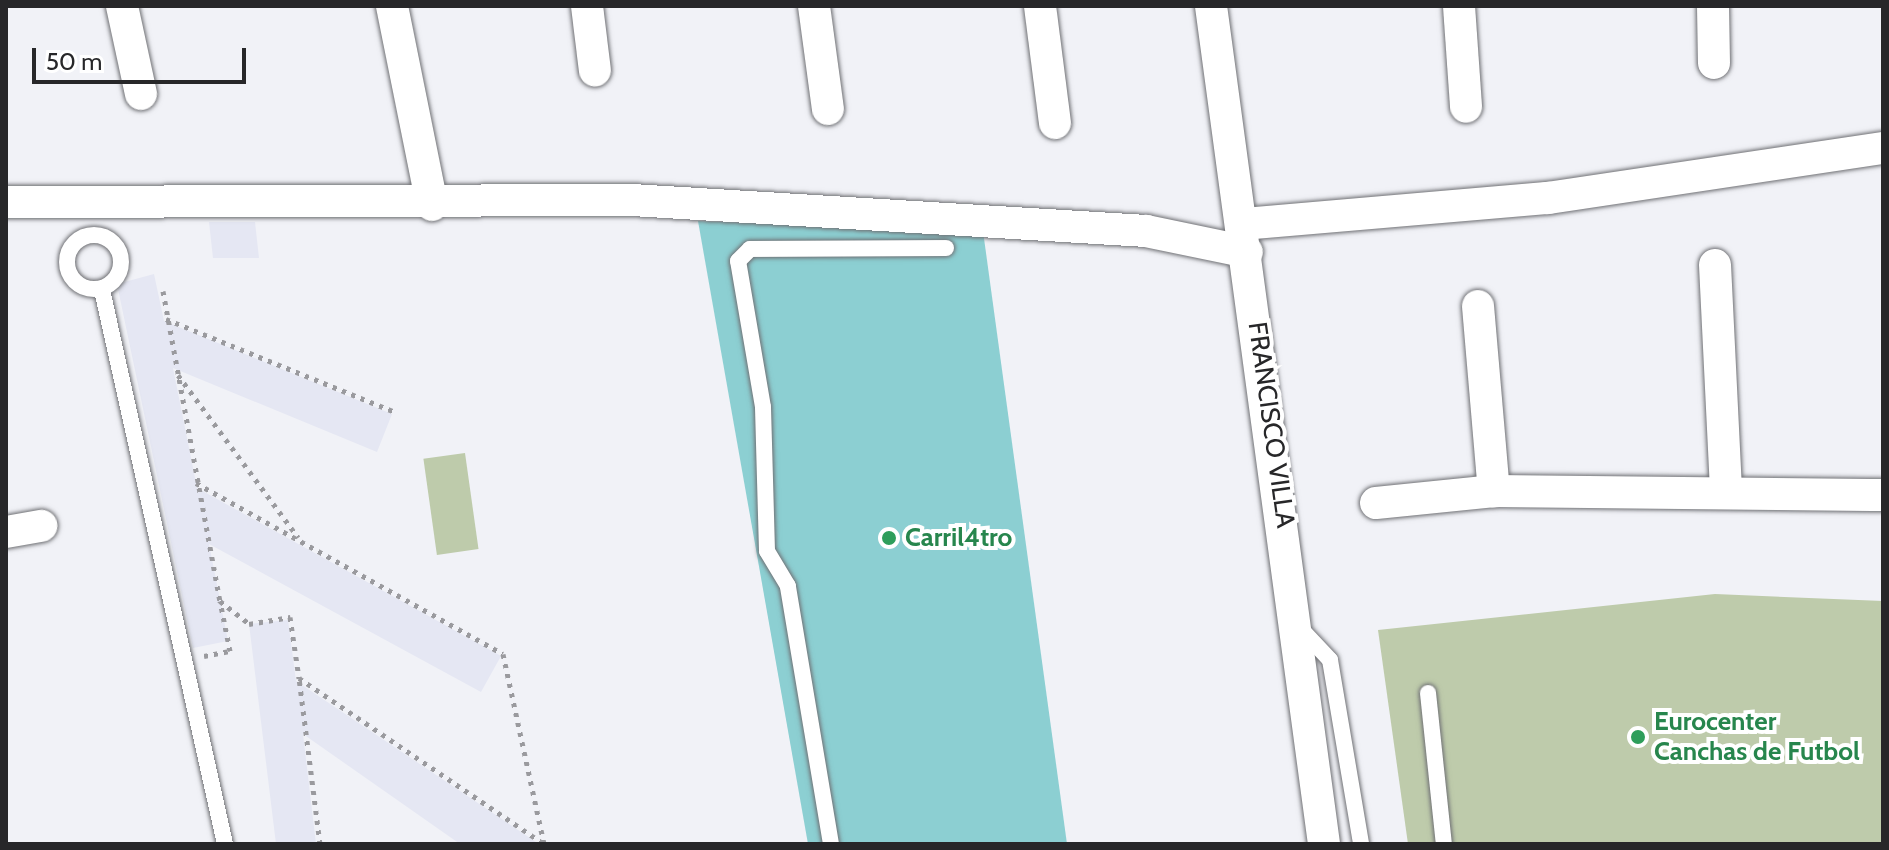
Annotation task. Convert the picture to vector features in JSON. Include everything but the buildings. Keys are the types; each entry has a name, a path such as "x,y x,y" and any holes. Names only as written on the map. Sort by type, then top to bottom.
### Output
{"street":[{"path":"122,6 141,94"},
{"path":"392,6 432,205"},
{"path":"587,6 595,71"},
{"path":"814,6 828,109"},
{"path":"1040,6 1055,123"},
{"name":"FRANCISCO VILLA","path":"1211,6 1300,628 1324,844"},
{"path":"1459,6 1466,107"},
{"path":"1713,6 1714,63"},
{"path":"6,202 432,205 632,200 1245,238 1564,197 1883,148"},
{"path":"1715,265 1726,493"},
{"path":"1478,306 1494,491"},
{"path":"1376,503 1494,491 1883,495"},
{"path":"6,532 41,526"}],"lane":[{"path":"831,844 788,586 767,551 763,407 738,261 750,249 946,248"},
{"path":"102,290 225,844"},
{"path":"1300,628 1330,660 1361,844"},
{"path":"1428,693 1444,844"}],"path":[{"path":"163,291 175,371 230,651 183,659"},
{"path":"166,319 393,411"},
{"path":"175,371 299,539"},
{"path":"196,483 503,654 544,844"},
{"path":"220,601 249,624 290,617 320,844"},
{"path":"299,678 544,844"}],"shaded area":[{"path":"209,222 255,222 259,258 213,258"},
{"path":"154,274 164,321 392,414 377,452 173,368 197,488 501,656 481,692 209,544 228,641 193,648 117,284"},
{"path":"288,620 296,681 539,844 460,844 303,734 316,844 276,844 249,624"}],"green space":[{"path":"465,453 478,549 437,555 423,459"},
{"name":"Eurocenter Canchas de Futbol","path":"1715,594 1883,601 1883,844 1408,844 1378,630"}],"water":[{"name":"Carril4tro","path":"698,221 983,231 1067,844 808,844"}],"place":[{"name":"Carril4tro","path":"889,538"},
{"name":"Eurocenter Canchas de Futbol","path":"1638,737"}]}
